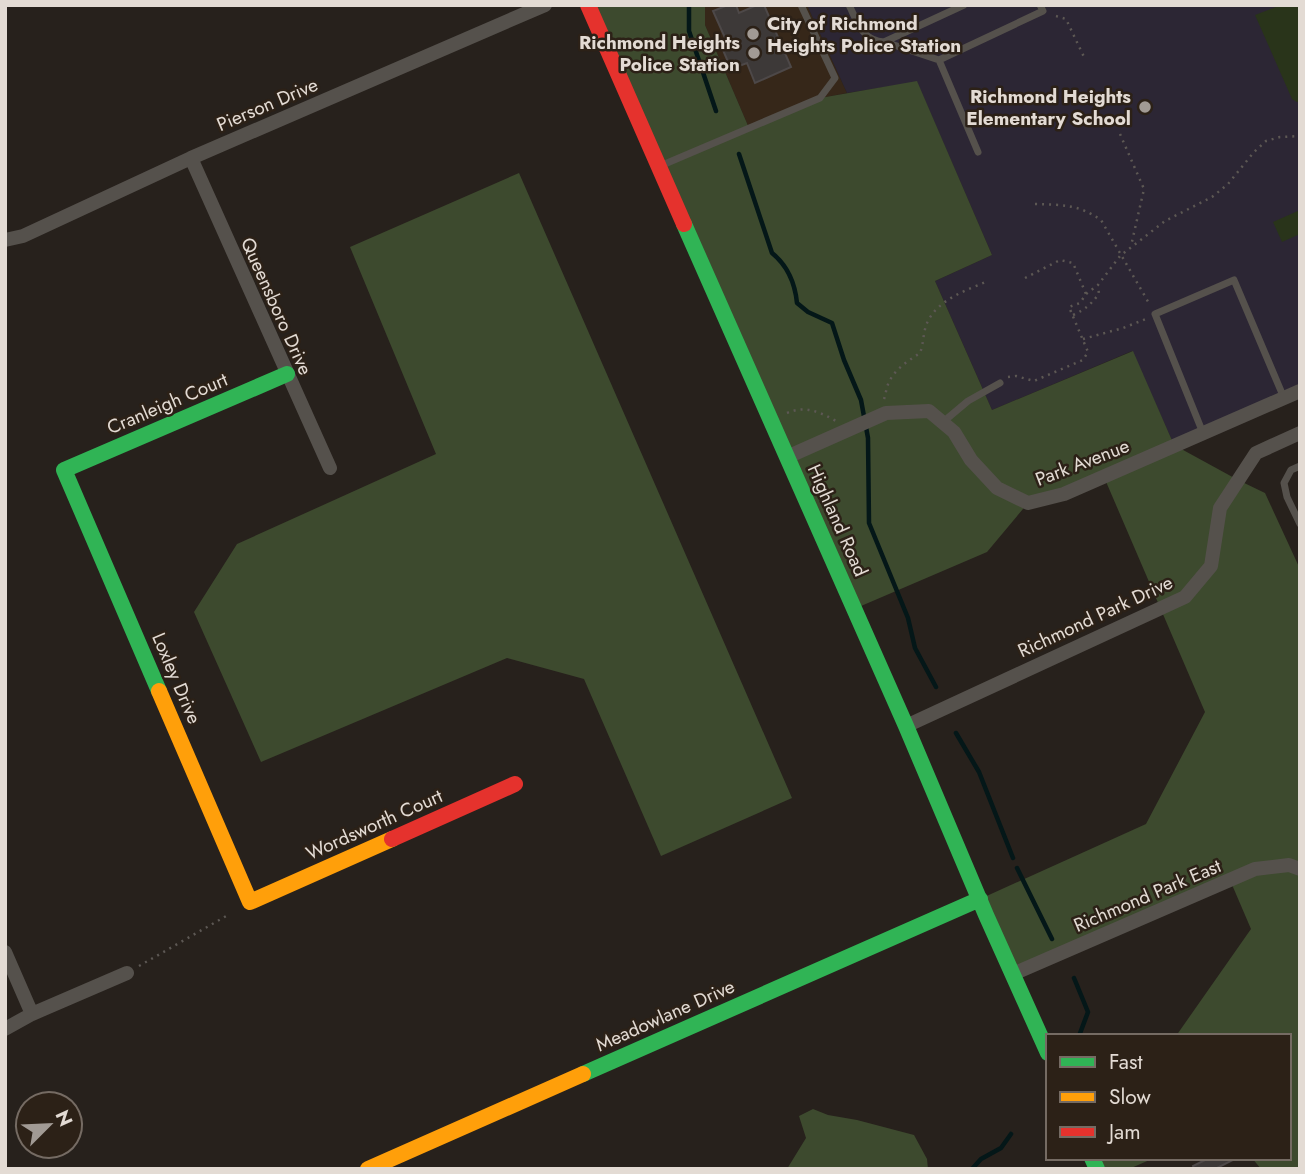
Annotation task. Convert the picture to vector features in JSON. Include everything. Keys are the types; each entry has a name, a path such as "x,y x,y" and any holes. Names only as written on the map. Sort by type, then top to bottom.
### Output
{"street":[{"name":"Pierson Drive","path":"5,240 23,236 191,158 545,5"},
{"name":"Highland Road","path":"588,5 1046,1048"},
{"name":"Queensboro Drive","path":"191,158 330,468"},
{"name":"Cranleigh Court","path":"64,470 287,374"},
{"name":"Park Avenue","path":"942,422 954,432 971,460 997,488 1028,503 1064,494 1300,391"},
{"path":"787,457 883,408 929,411 942,422"},
{"name":"Richmond Park Drive","path":"906,726 1185,597 1211,566 1220,508 1256,453 1300,433"},
{"name":"Loxley Drive","path":"64,470 250,902"},
{"name":"Wordsworth Court","path":"250,902 515,784"},
{"name":"Richmond Park East","path":"1013,974 1255,869 1289,865 1300,869"},
{"name":"Meadowlane Drive","path":"368,1169 980,899"},
{"path":"5,952 32,1014"},
{"path":"5,1029 32,1014 127,973"}],"lane":[{"path":"659,167 820,98 835,78 801,5"},
{"path":"849,5 863,33 877,41 939,60 1043,12 1040,5"},
{"path":"884,42 964,5"},
{"path":"939,60 978,152"},
{"path":"1203,433 1155,314 1234,280 1284,398"},
{"path":"942,422 968,401 1000,383"},
{"path":"1300,466 1291,470 1284,483 1287,497 1300,524"}],"path":[{"path":"1056,16 1066,19 1084,57"},
{"path":"1120,134 1144,188 1131,248"},
{"path":"1000,383 1006,381 1007,377 1016,376 1034,381 1083,360 1088,352 1069,307 1080,303 1120,256 1165,221 1212,198 1266,141 1300,136"},
{"path":"1035,204 1068,205 1088,211 1101,220 1155,314 1123,328 1083,339"},
{"path":"1025,278 1060,260 1073,263 1086,294"},
{"path":"883,408 889,382 902,365 920,353 927,322 935,311 949,299 988,281"},
{"path":"1073,315 1086,309 1094,301 1099,294 1098,285"},
{"path":"780,415 799,409 819,411 846,425"},
{"path":"127,973 228,915"}],"shaded area":[{"path":"705,5 807,5 847,93 820,98 749,128 705,25"},
{"path":"807,5 1300,5 1300,391 1174,445 1132,351 992,410 935,281 992,255 917,82 847,93"}],"green space":[{"path":"588,5 705,5 705,25 749,128 820,98 917,81 992,255 935,281 992,410 1133,351 1174,445 1265,493 1300,569 1300,1169 1261,1169 1254,1160 1291,1160 1291,1034 1177,1034 1251,929 1230,880 1013,974 980,899 1146,824 1205,712 1104,477 1028,503 987,552 854,609"},
{"path":"1281,5 1300,5 1300,101 1297,102 1292,99 1255,15"},
{"path":"519,173 792,798 661,856 584,679 507,658 261,762 194,612 237,544 436,454 350,247"},
{"path":"1300,210 1300,234 1282,242 1273,222"},
{"path":"813,1109 914,1135 927,1159 928,1169 787,1169 806,1138 799,1116"},
{"path":"1093,1160 1149,1160 1129,1169 1097,1169"}],"building":[{"name":"Richmond Heights Police Station","path":"736,5 739,13 757,5 764,5 791,67 755,83 747,63 731,69 720,43 726,40 713,11"},
{"path":"1205,1160 1233,1160 1215,1169 1194,1169 1193,1166"}],"waterway":[{"path":"689,5 689,31 716,111"},
{"path":"739,154 772,253 790,275 797,303 808,312 832,323 861,400 868,438 869,523 908,618 915,648 936,687"},
{"path":"956,733 979,772 1013,858"},
{"path":"1017,868 1052,939"},
{"path":"1074,978 1088,1012 1080,1034"},
{"path":"972,1169 981,1159 1001,1148 1011,1134"}],"traffic: fast":[{"path":"684,224 1046,1049"},
{"path":"159,691 64,470 287,374"},
{"path":"583,1074 980,899"},
{"path":"1093,1160 1097,1169"}],"traffic: slow":[{"path":"159,691 250,902 392,839"},
{"path":"368,1169 583,1074"}],"traffic: jam":[{"path":"588,5 684,224"},
{"path":"392,839 515,784"}],"place":[{"name":"City of Richmond Heights Police Station","path":"753,34"},
{"name":"Richmond Heights Police Station","path":"754,53"},
{"name":"Richmond Heights Elementary School","path":"1145,107"}]}
